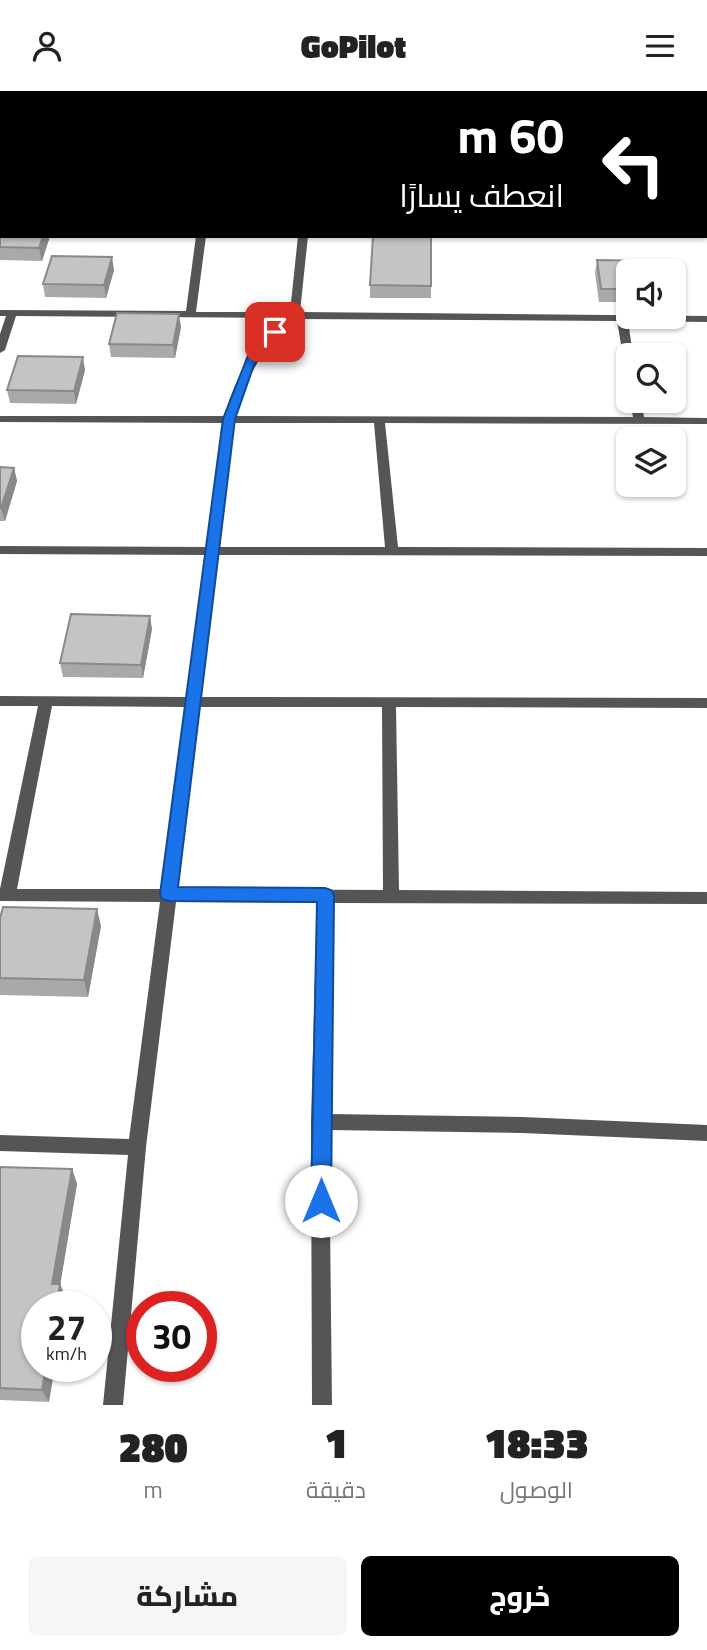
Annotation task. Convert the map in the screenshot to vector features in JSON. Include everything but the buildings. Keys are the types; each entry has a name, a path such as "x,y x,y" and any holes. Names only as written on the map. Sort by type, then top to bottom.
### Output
{"street":[{"path":"191,314 201,238"},
{"path":"113,1405 137,1147 229,419 241,378 255,353 295,314 303,238"},
{"path":"0,350 6,313 616,319"},
{"path":"686,319 707,319"},
{"path":"638,413 639,419"},
{"path":"0,419 707,421"},
{"path":"379,421 392,551"},
{"path":"0,550 707,552"},
{"path":"0,701 707,703"},
{"path":"47,701 4,895 707,898"},
{"path":"389,701 391,896"},
{"path":"322,1405 320,1122 325,895"},
{"path":"320,1122 522,1125 707,1133"},
{"path":"0,1143 137,1147"}],"route":[{"path":"275,332 255,353 241,378 229,419 169,894 325,895 321,1201"}]}
